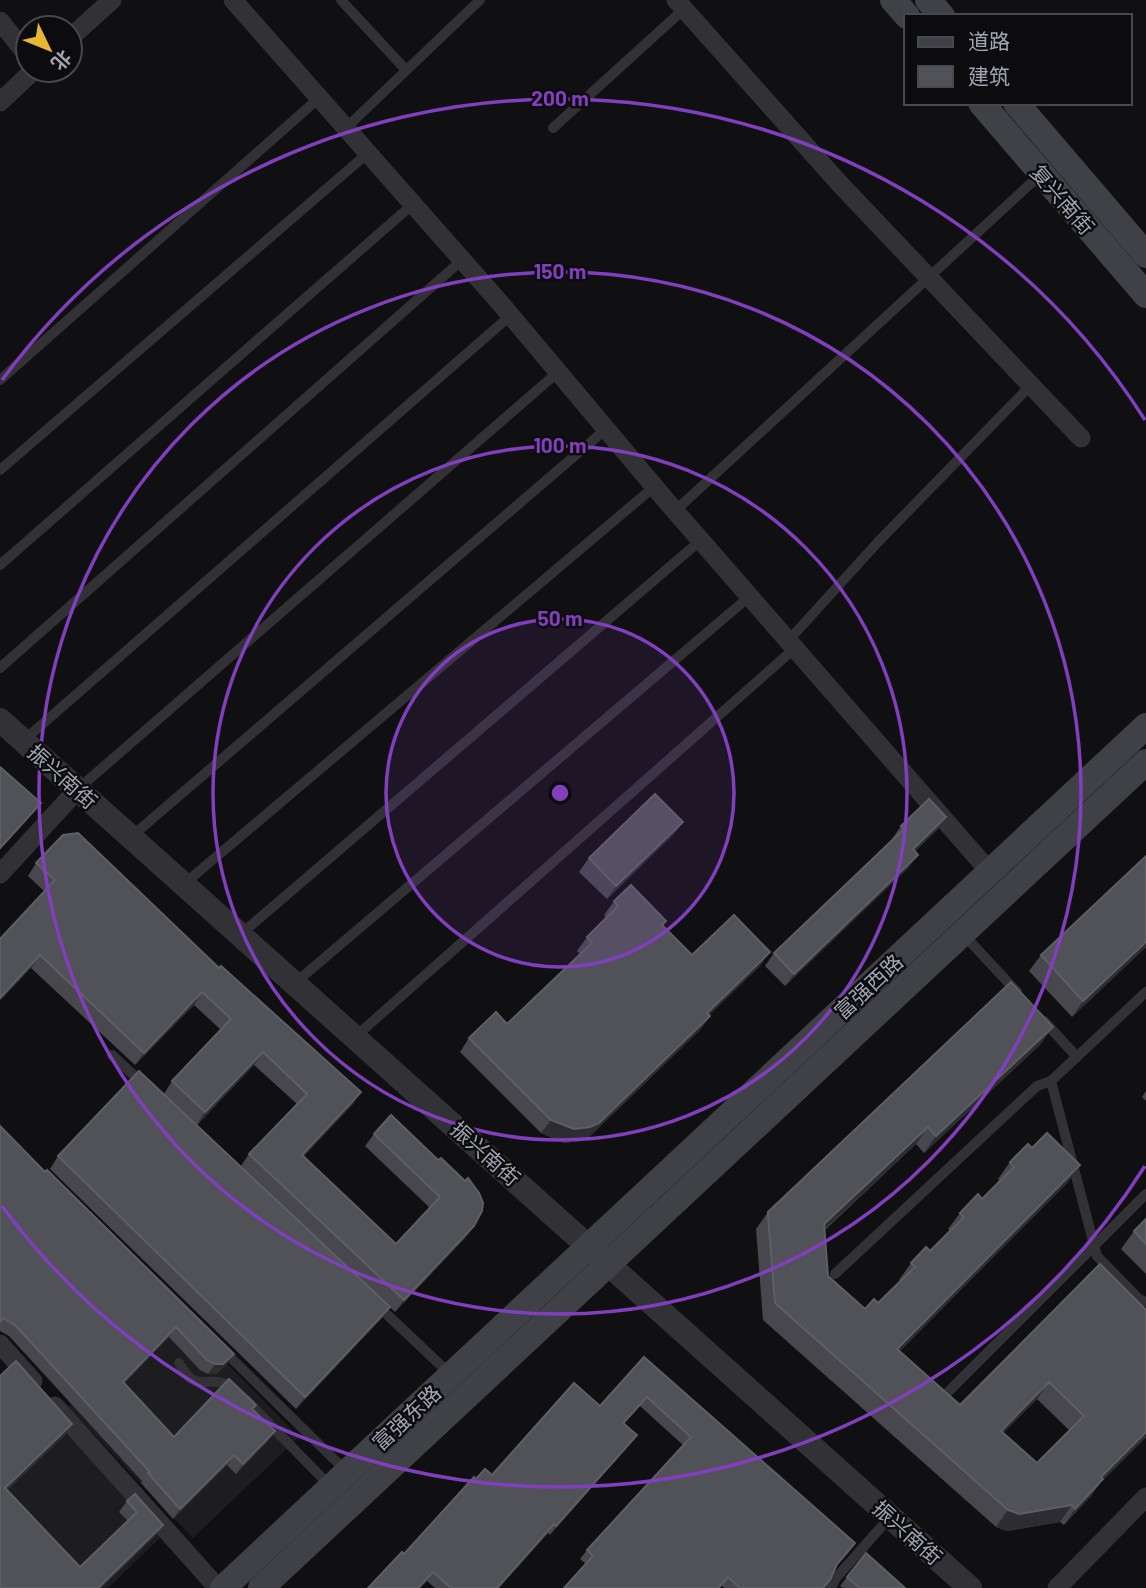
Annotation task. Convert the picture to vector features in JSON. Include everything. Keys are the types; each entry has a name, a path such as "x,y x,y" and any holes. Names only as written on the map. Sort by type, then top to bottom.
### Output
{"main road":[{"path":"893,0 904,14"},
{"path":"928,0 940,14"},
{"name":"复兴南街","path":"983,105 1146,295"},
{"name":"复兴南街","path":"1018,105 1146,255"},
{"name":"富强西路","path":"599,1255 990,872 1146,726"},
{"name":"富强西路","path":"599,1255 962,934 1146,762"},
{"name":"富强东路","path":"223,1588 451,1376 599,1255"},
{"name":"富强东路","path":"265,1587 599,1255"}],"street":[{"path":"84,25 112,0"},
{"path":"233,0 510,315 675,511 990,872"},
{"path":"680,5 839,183 1081,438"},
{"path":"0,21 14,38"},
{"path":"0,102 19,84"},
{"name":"振兴南街","path":"0,720 970,1588"},
{"path":"0,874 78,789"},
{"path":"0,1344 218,1588"},
{"path":"1057,1588 1146,1497"}],"lane":[{"path":"341,0 407,70"},
{"path":"346,128 480,0"},
{"path":"553,128 680,5"},
{"path":"0,380 319,98"},
{"path":"0,470 368,153"},
{"path":"675,511 1041,173"},
{"path":"0,565 413,204"},
{"path":"0,668 462,260"},
{"path":"23,741 510,315"},
{"path":"78,789 558,372"},
{"path":"355,1037 792,644 878,542 1031,385"},
{"path":"131,837 606,429"},
{"path":"184,884 654,486"},
{"path":"240,934 701,540"},
{"path":"295,983 750,596"},
{"path":"962,934 1024,1000"},
{"path":"835,1274 1037,1086 1051,1081 1146,992"},
{"path":"1033,1010 1077,1057"},
{"path":"113,1055 152,1093"},
{"path":"1051,1081 1097,1256 1139,1299 1146,1302"},
{"path":"942,1398 1146,1194"},
{"path":"371,1300 451,1376"},
{"path":"218,1345 339,1480"},
{"path":"179,1363 191,1379 201,1382 223,1381 233,1388 339,1480"},
{"path":"831,1588 835,1578 891,1517"}],"shaded area":[{"path":"169,1304 299,1437 193,1538 68,1407"},
{"path":"40,1400 162,1536 108,1588 0,1588 0,1438"}],"building":[{"path":"0,767 41,803 0,848"},
{"path":"655,794 683,822 616,886 589,858"},
{"path":"929,799 946,817 913,849 918,855 794,974 774,953 904,829 901,826"},
{"path":"78,833 219,968 221,966 361,1092 302,1155 396,1244 440,1197 374,1134 391,1115 438,1160 441,1158 465,1181 468,1178 479,1193 483,1203 482,1211 474,1226 404,1300 249,1154 307,1094 263,1052 205,1112 172,1081 231,1019 202,992 144,1053 40,955 0,998 0,939 55,880 36,863 63,835"},
{"path":"1146,856 1146,942 1083,1001 1041,955"},
{"path":"631,885 666,921 662,925 692,955 734,915 770,952 707,1013 710,1016 599,1123 574,1129 551,1120 469,1038 496,1012 507,1024 592,943 587,937 618,906 614,901"},
{"path":"1011,982 1053,1027 936,1136 928,1127 824,1224 828,1276 865,1309 874,1299 878,1303 915,1267 911,1263 926,1247 930,1251 964,1217 960,1213 978,1194 982,1199 1014,1167 1010,1162 1028,1144 1032,1148 1047,1133 1080,1165 897,1349 960,1405 1100,1264 1146,1310 1146,1432 1101,1477 1103,1479 1075,1509 1072,1505 1019,1514 1008,1510 775,1303 768,1212","holes":["1049,1382 1084,1416 1037,1463 1001,1431"]},
{"path":"139,1071 390,1307 305,1397 58,1156"},
{"path":"0,1126 234,1354 223,1364 215,1364 207,1360 176,1327 123,1382 174,1437 229,1379 256,1405 252,1409 275,1431 243,1464 234,1455 180,1509 148,1473 150,1472 16,1326 3,1318 0,1322"},
{"path":"1146,1219 1146,1244 1134,1231"},
{"path":"644,1357 855,1543 837,1564 823,1588 740,1588 728,1577 718,1588 564,1588 593,1556 587,1550 691,1437 647,1397 623,1423 637,1435 497,1588 451,1588 433,1572 418,1588 368,1588 402,1552 404,1554 474,1477 476,1479 485,1469 492,1475 574,1383 600,1406"},
{"path":"16,1361 72,1424 5,1488 80,1567 137,1512 127,1501 135,1494 163,1525 98,1588 0,1588 0,1376"},
{"path":"866,1553 905,1588 860,1588 847,1577"}]}
